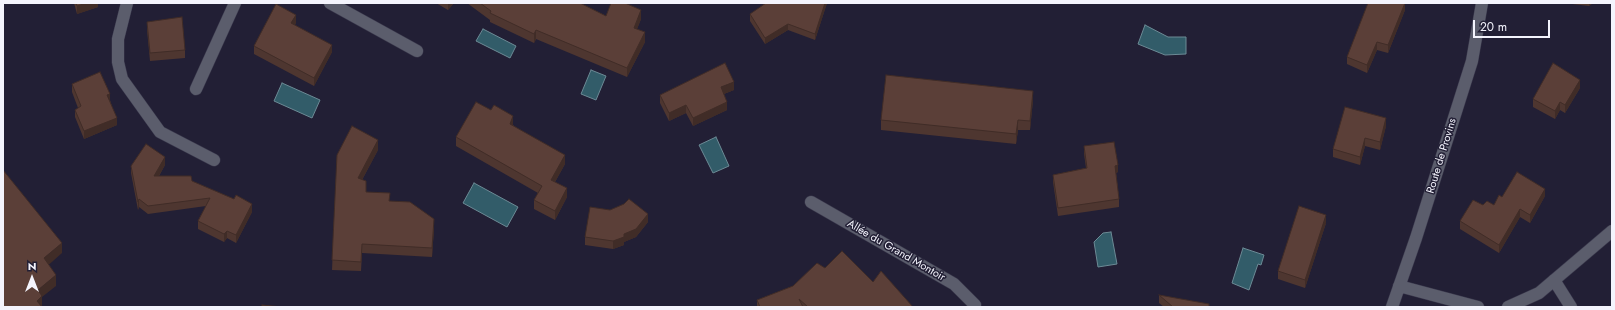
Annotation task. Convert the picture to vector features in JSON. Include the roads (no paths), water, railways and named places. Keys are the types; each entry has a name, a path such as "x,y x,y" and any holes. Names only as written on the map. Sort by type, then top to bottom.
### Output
{"street":[{"path":"127,3 118,39 118,62 122,80 160,132 214,160"},
{"path":"196,89 235,3"},
{"path":"330,3 417,51"},
{"name":"Route de Provins","path":"1392,307 1416,238 1472,61 1482,3"},
{"name":"Allée du Grand Montoir","path":"811,202 954,284 975,305 974,307"},
{"path":"1508,307 1539,293 1612,231"},
{"path":"1554,280 1571,307"},
{"path":"1399,286 1478,307"}],"water":[{"path":"1145,25 1168,37 1186,37 1186,54 1165,55 1138,44"},
{"path":"483,29 516,46 510,58 476,41"},
{"path":"591,70 606,76 596,100 581,94"},
{"path":"282,83 320,100 312,118 274,101"},
{"path":"716,137 729,166 713,173 699,145"},
{"path":"474,183 518,207 507,227 463,203"},
{"path":"1111,232 1117,264 1098,267 1094,242 1103,233"},
{"path":"1243,248 1264,255 1261,265 1258,264 1249,290 1232,283"}]}
